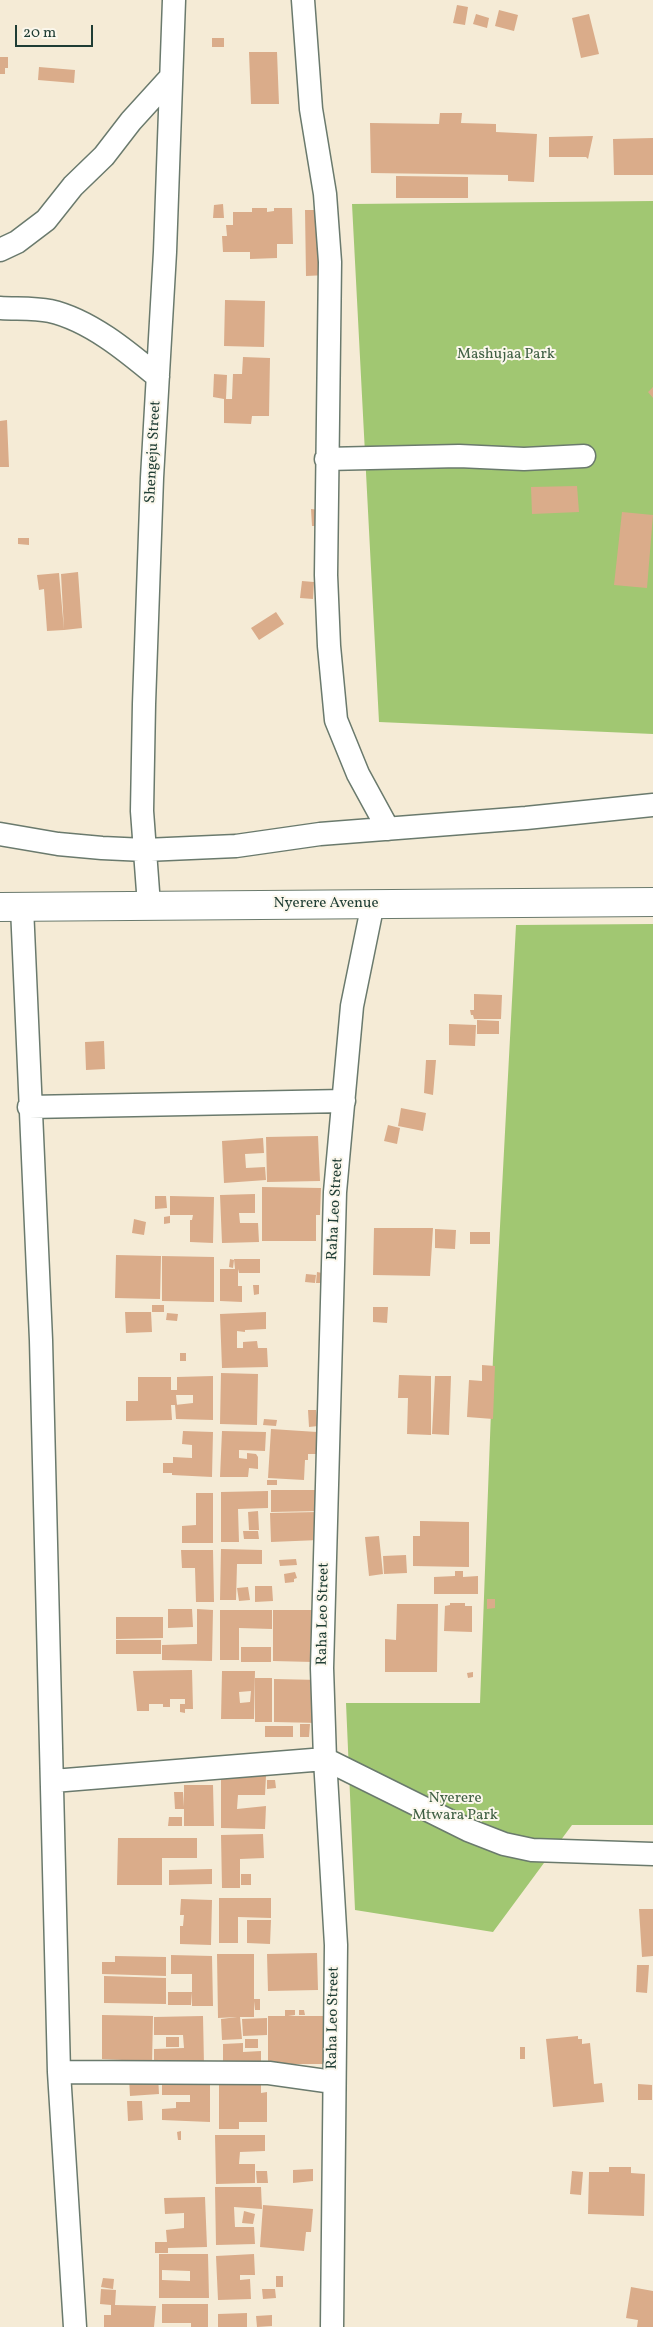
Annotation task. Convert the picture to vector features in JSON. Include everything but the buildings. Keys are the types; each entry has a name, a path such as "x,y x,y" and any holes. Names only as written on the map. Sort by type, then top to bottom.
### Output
{"street":[{"name":"Shengeju Street","path":"149,905 142,811 144,704 152,478 165,252 174,0"},
{"path":"303,0 311,109 325,194 330,262 326,574 329,646 336,720 358,774 388,829"},
{"path":"0,250 17,242 46,220 72,186 104,156 171,77"},
{"path":"0,308 50,311 88,326 119,344 158,377"},
{"path":"326,459 459,456 524,459 584,456"},
{"path":"0,834 58,844 145,850 236,846 320,834 653,805"},
{"name":"Nyerere Avenue","path":"11,907 653,902"},
{"name":"Raha Leo Street","path":"332,2327 333,2082 336,1945 324,1759 322,1668 335,1192 352,1006 373,903"},
{"path":"11,907 29,1107 36,1211 53,1780 59,2072 75,2327"},
{"path":"29,1107 344,1101"},
{"path":"53,1780 324,1759 468,1830 504,1844 541,1850 653,1854"},
{"path":"59,2072 268,2073 333,2082"}],"green space":[{"name":"Mashujaa Park","path":"653,201 653,734 379,722 352,204"},
{"name":"Nyerere Mtwara Park","path":"653,924 653,1825 572,1825 493,1932 355,1910 346,1703 480,1703 493,1358 516,925"}]}
